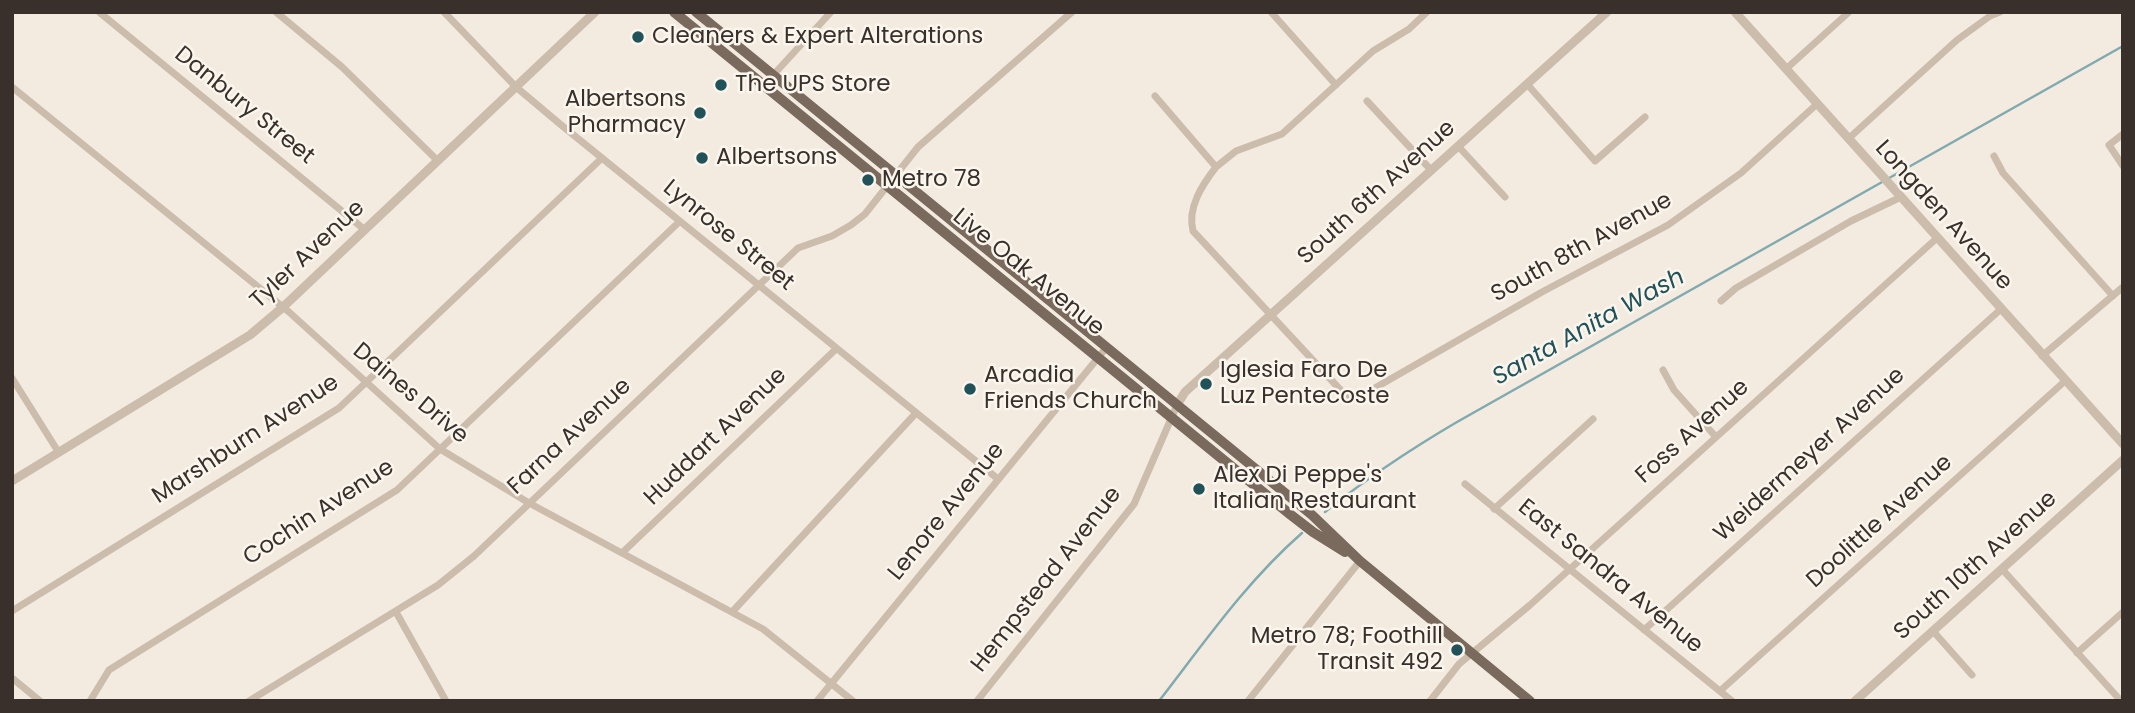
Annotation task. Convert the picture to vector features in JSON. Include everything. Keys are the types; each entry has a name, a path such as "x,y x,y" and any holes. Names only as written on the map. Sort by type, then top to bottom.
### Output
{"main road":[{"name":"Live Oak Avenue","path":"674,12 1313,532 1360,561"},
{"name":"Live Oak Avenue","path":"696,12 1323,524 1360,561 1530,701"}],"street":[{"name":"Danbury Street","path":"99,12 365,230"},
{"path":"276,12 342,66 437,160"},
{"name":"Lynrose Street","path":"444,12 516,87 998,479"},
{"name":"Tyler Avenue","path":"12,481 250,335 282,308 595,12"},
{"path":"764,85 831,12"},
{"name":"Farna Avenue","path":"249,701 438,585 474,556 798,248 832,236 865,214 918,147 1072,12"},
{"path":"1271,12 1336,85"},
{"path":"1270,315 1193,231 1190,219 1202,186 1216,167 1236,151 1282,134 1373,51 1409,29 1427,12"},
{"name":"South 6th Avenue","path":"1177,405 1182,394 1607,12"},
{"name":"Longden Avenue","path":"1735,12 2123,444"},
{"path":"1786,69 1849,12"},
{"path":"1848,139 1957,40 1990,16 2000,12"},
{"path":"1527,84 1595,161 1645,117"},
{"name":"Daines Drive","path":"12,87 282,308 439,449 529,503 763,629 853,701"},
{"path":"1155,96 1216,167"},
{"path":"1367,101 1432,170"},
{"name":"South 8th Avenue","path":"1270,315 1347,397 1361,396 1542,292 1668,225 1741,173 1817,104"},
{"path":"2123,134 2109,145 2123,166"},
{"path":"1458,146 1506,197"},
{"path":"1994,156 2003,173 2113,296"},
{"name":"Marshburn Avenue","path":"12,611 339,408 601,158"},
{"path":"1721,300 1736,288 1839,228 1901,197"},
{"name":"Cochin Avenue","path":"90,701 108,670 397,489 680,222"},
{"name":"Foss Avenue","path":"1430,701 1459,664 1570,568 1937,238"},
{"path":"2042,356 2123,287"},
{"name":"Weidermeyer Avenue","path":"1644,629 2001,309"},
{"name":"Lenore Avenue","path":"817,701 1106,348"},
{"name":"Huddart Avenue","path":"623,552 836,349"},
{"path":"1663,370 1674,390 1716,437"},
{"path":"12,379 59,453"},
{"name":"Doolittle Avenue","path":"1720,691 2065,381"},
{"name":"Hempstead Avenue","path":"978,701 1134,504 1177,405"},
{"path":"733,611 916,413"},
{"path":"1494,509 1593,419"},
{"name":"South 10th Avenue","path":"1855,701 2123,460"},
{"name":"East Sandra Avenue","path":"1465,484 1732,701"},
{"path":"1248,701 1360,561"},
{"path":"2002,569 2121,701"},
{"path":"396,612 444,700"},
{"path":"2077,653 2123,612"},
{"path":"1933,631 1972,675"},
{"path":"12,678 40,701"}],"waterway":[{"name":"Santa Anita Wash","path":"1325,512 1390,464 1457,422 2123,46"},
{"name":"Santa Anita Wash","path":"1159,701 1244,592 1302,533"}],"place":[{"name":"Cleaners & Expert Alterations","path":"638,37"},
{"name":"The UPS Store","path":"721,85"},
{"name":"Albertsons Pharmacy","path":"700,113"},
{"name":"Albertsons","path":"702,158"},
{"name":"Metro 78","path":"868,180"},
{"name":"Iglesia Faro De Luz Pentecoste","path":"1206,384"},
{"name":"Arcadia Friends Church","path":"970,389"},
{"name":"Alex Di Peppe's Italian Restaurant","path":"1199,489"},
{"name":"Metro 78; Foothill Transit 492","path":"1457,650"}]}
